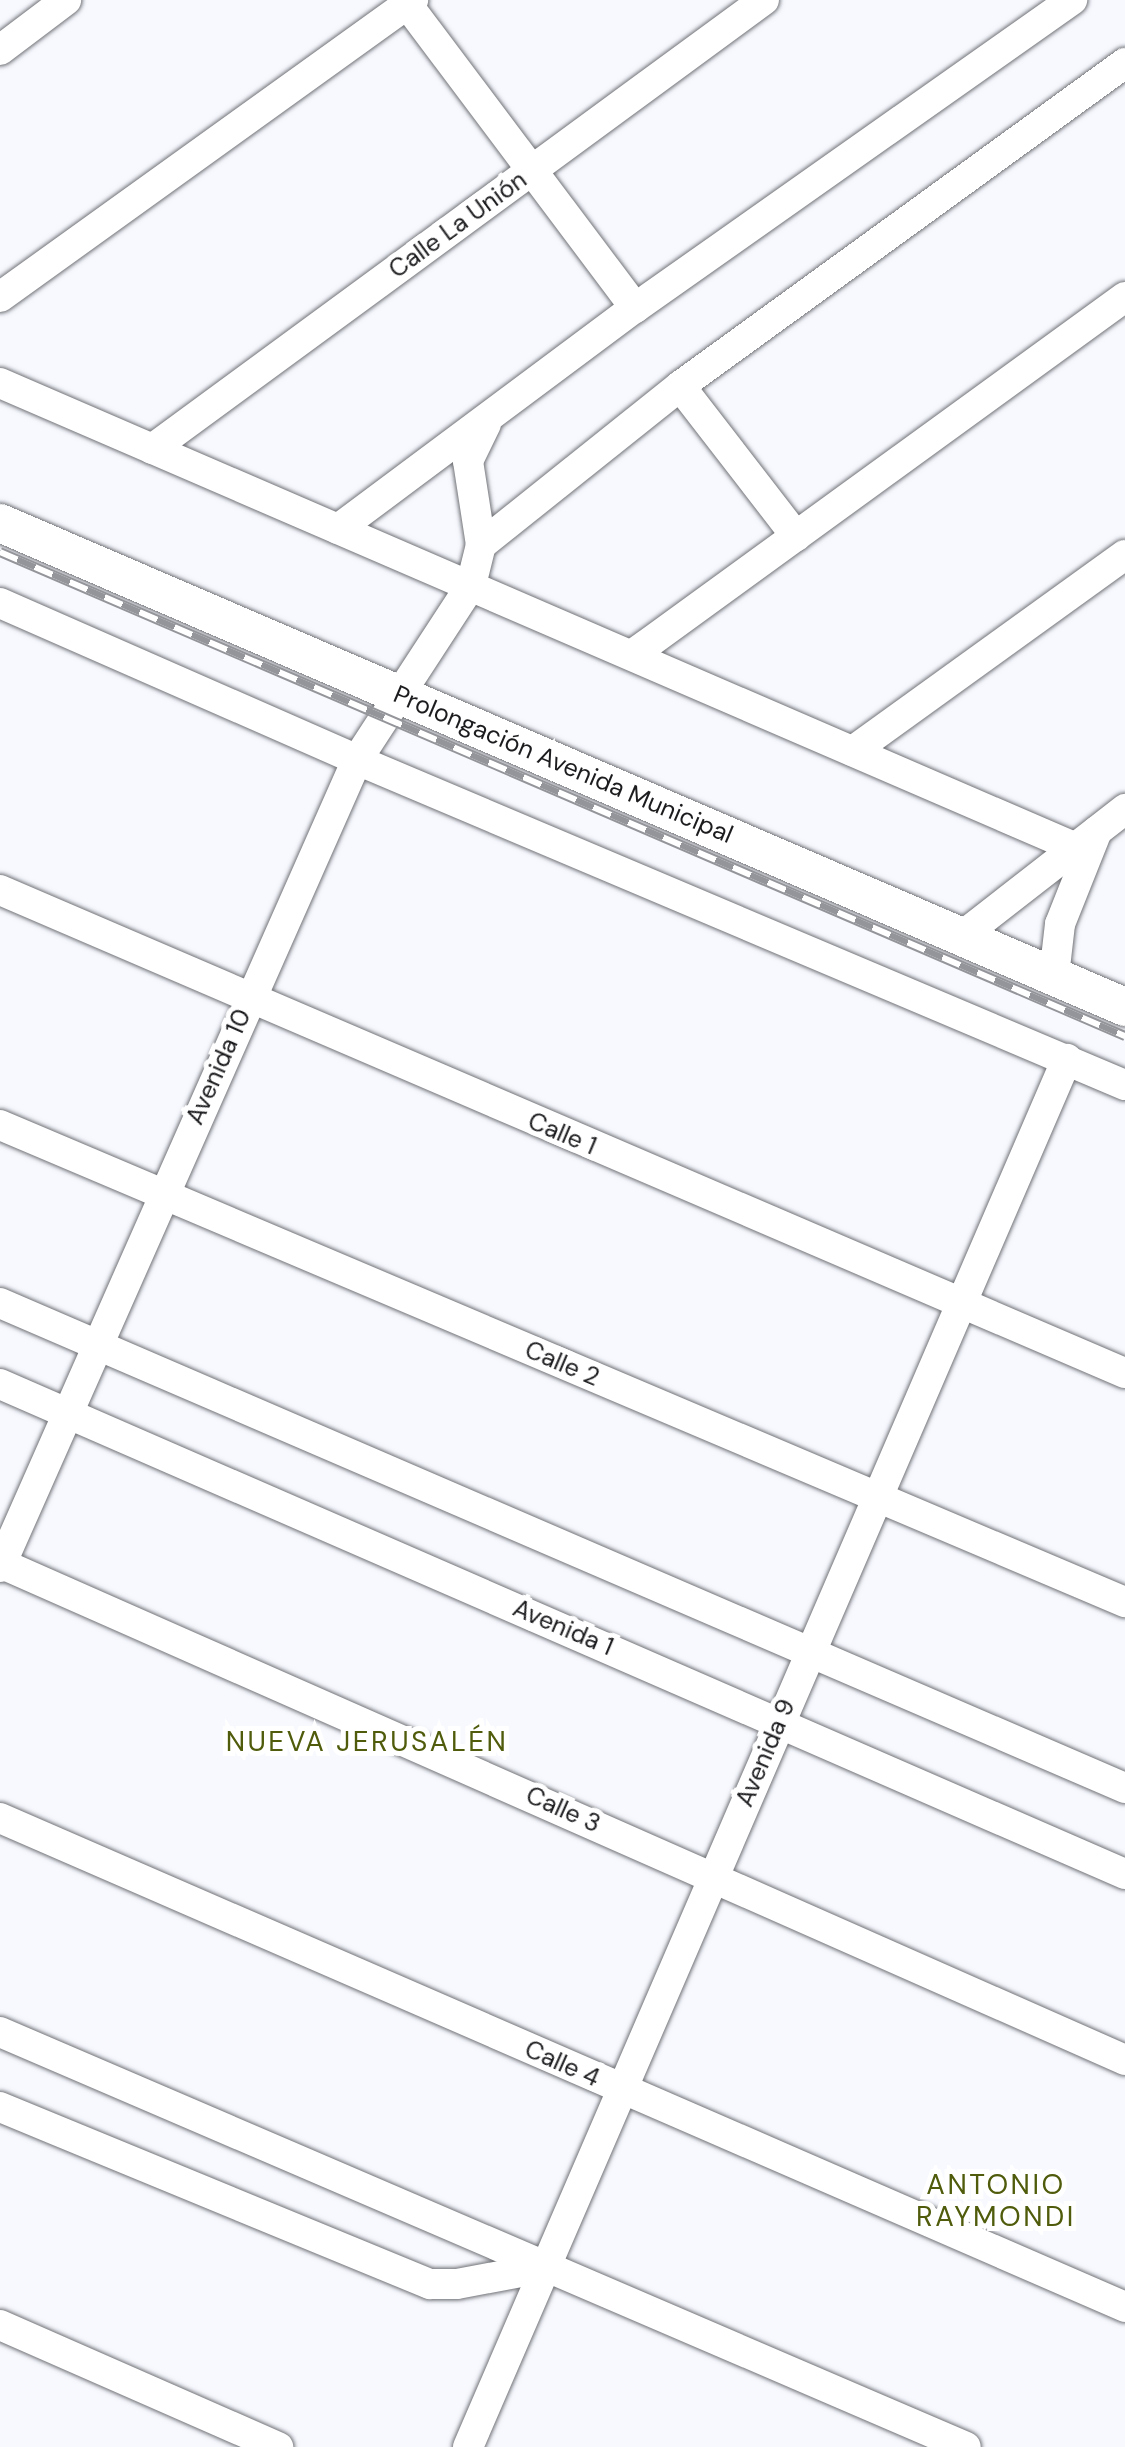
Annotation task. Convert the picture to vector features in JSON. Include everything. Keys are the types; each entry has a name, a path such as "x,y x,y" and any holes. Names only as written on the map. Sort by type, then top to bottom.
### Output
{"main road":[{"name":"Prolongación Avenida Municipal","path":"0,523 1125,1006"}],"street":[{"path":"0,50 66,0"},
{"name":"Calle La Unión","path":"152,449 764,0"},
{"path":"338,529 635,308 1072,0"},
{"path":"0,298 408,2 635,308"},
{"path":"490,416 468,462 482,546 680,386 1125,63"},
{"path":"632,655 1125,297"},
{"path":"0,383 853,751 1086,839"},
{"path":"680,386 796,536"},
{"name":"Avenida 10","path":"0,1564 357,760 471,585 482,546"},
{"path":"853,751 1125,555"},
{"path":"0,603 357,760 1125,1084"},
{"path":"962,936 1125,810"},
{"path":"1054,976 1060,924 1086,839"},
{"name":"Calle 1","path":"0,890 1125,1374"},
{"name":"Avenida 9","path":"468,2447 1067,1059"},
{"name":"Calle 2","path":"0,1125 1125,1602"},
{"path":"0,1303 1125,1788"},
{"name":"Avenida 1","path":"0,1384 1125,1874"},
{"name":"Calle 3","path":"0,1564 1125,2060"},
{"name":"Calle 4","path":"0,1818 1125,2307"},
{"path":"0,2032 966,2447"},
{"path":"0,2107 430,2284 457,2284 547,2267"},
{"path":"0,2325 278,2447"}],"railway":[{"path":"0,552 1125,1036"}],"district":[{"name":"NUEVA JERUSALÉN","path":"367,1742"},
{"name":"ANTONIO RAYMONDI","path":"996,2201"}]}
